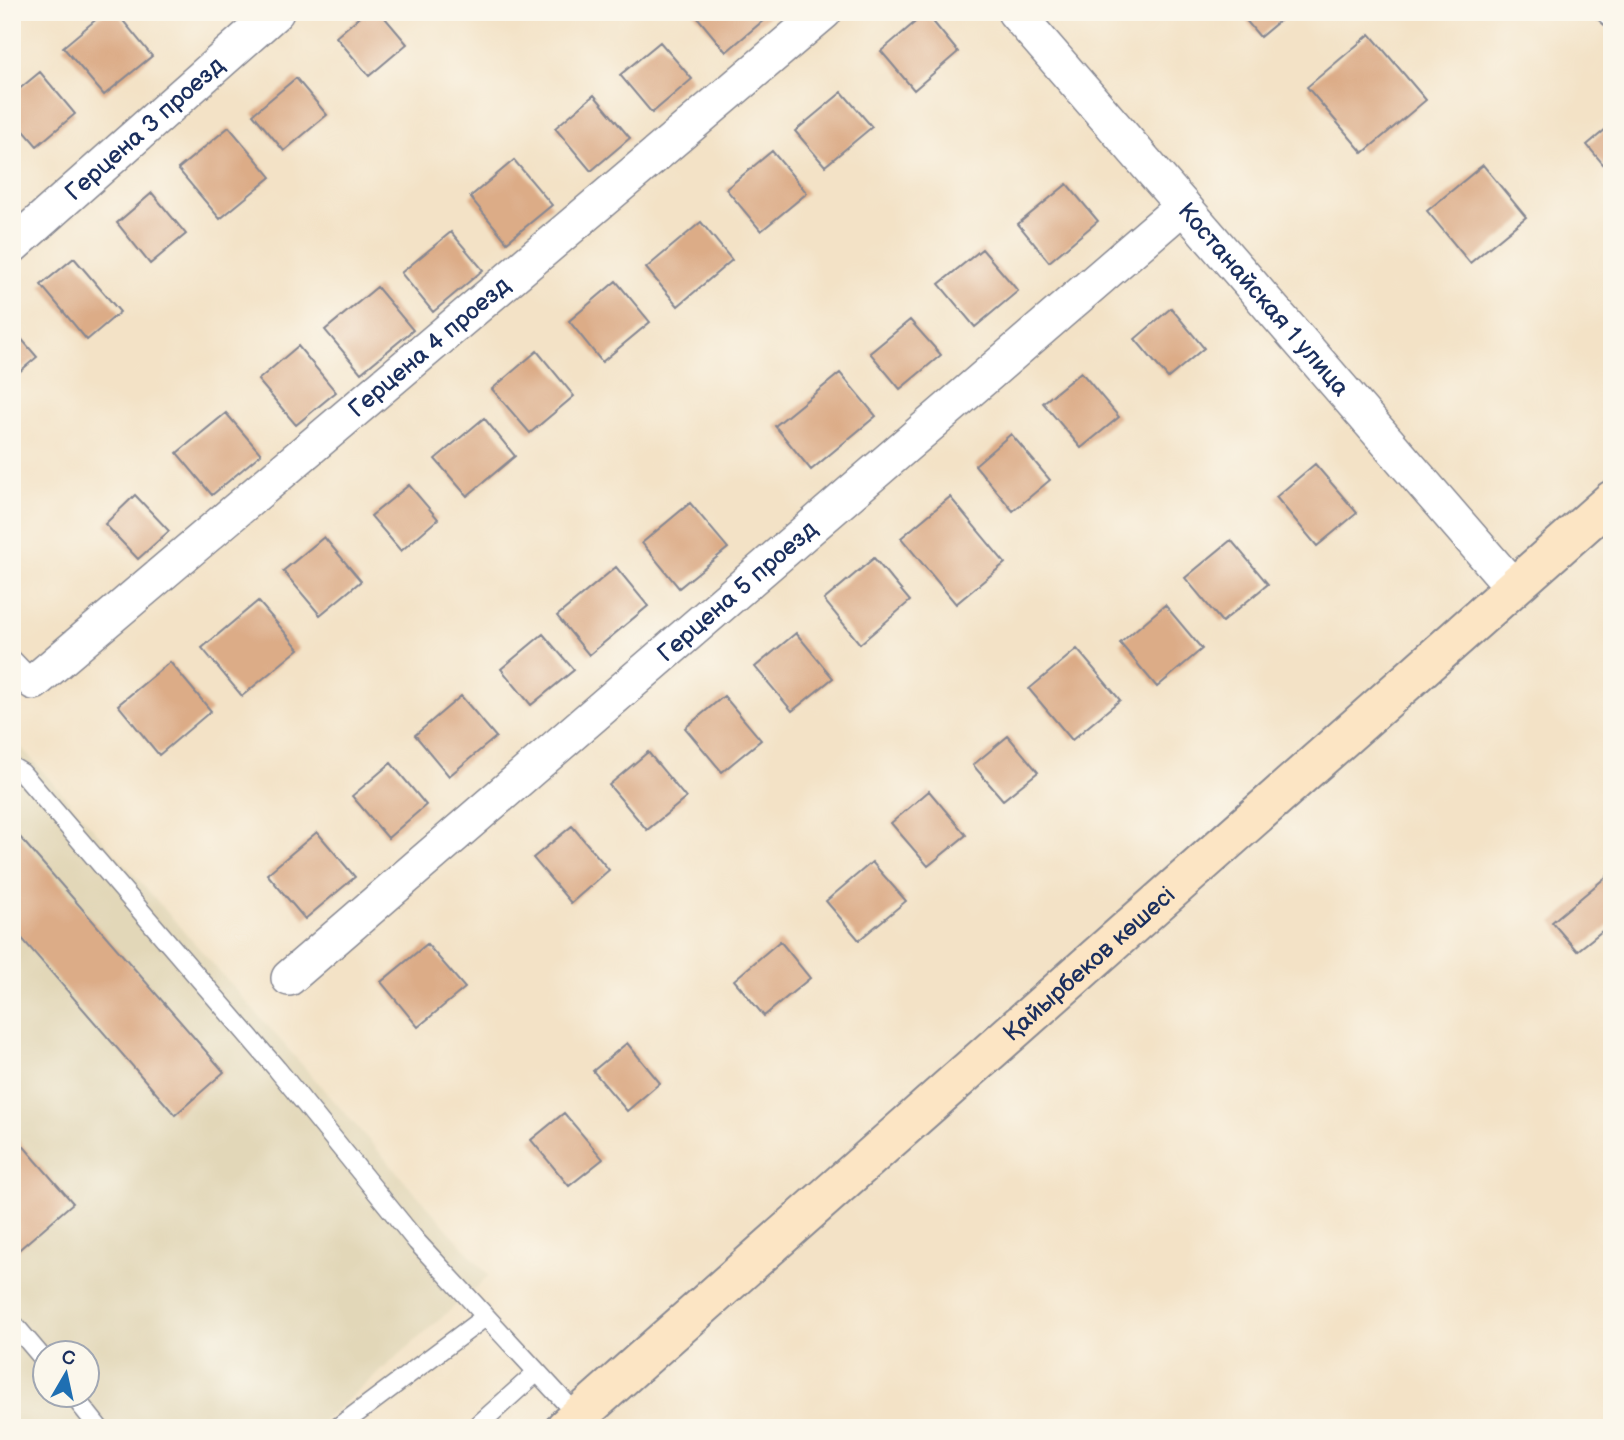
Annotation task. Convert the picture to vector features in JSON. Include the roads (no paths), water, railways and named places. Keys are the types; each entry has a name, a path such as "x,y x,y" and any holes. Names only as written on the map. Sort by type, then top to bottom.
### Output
{"main road":[{"name":"Қайырбеков көшесі","path":"571,1422 1612,499"}],"street":[{"name":"Герцена 3 проезд","path":"12,246 276,12"},
{"name":"Герцена 4 проезд","path":"23,671 824,12"},
{"name":"Костанайская 1 улица","path":"1015,12 1513,587"},
{"name":"Герцена 5 проезд","path":"289,978 1183,206"}],"lane":[{"path":"1604,12 1612,19"},
{"path":"12,767 22,773 277,1069 417,1242 536,1373 571,1422"},
{"path":"337,1428 485,1317"},
{"path":"12,1322 32,1346"},
{"path":"474,1428 536,1373"},
{"path":"83,1408 99,1428"}]}
